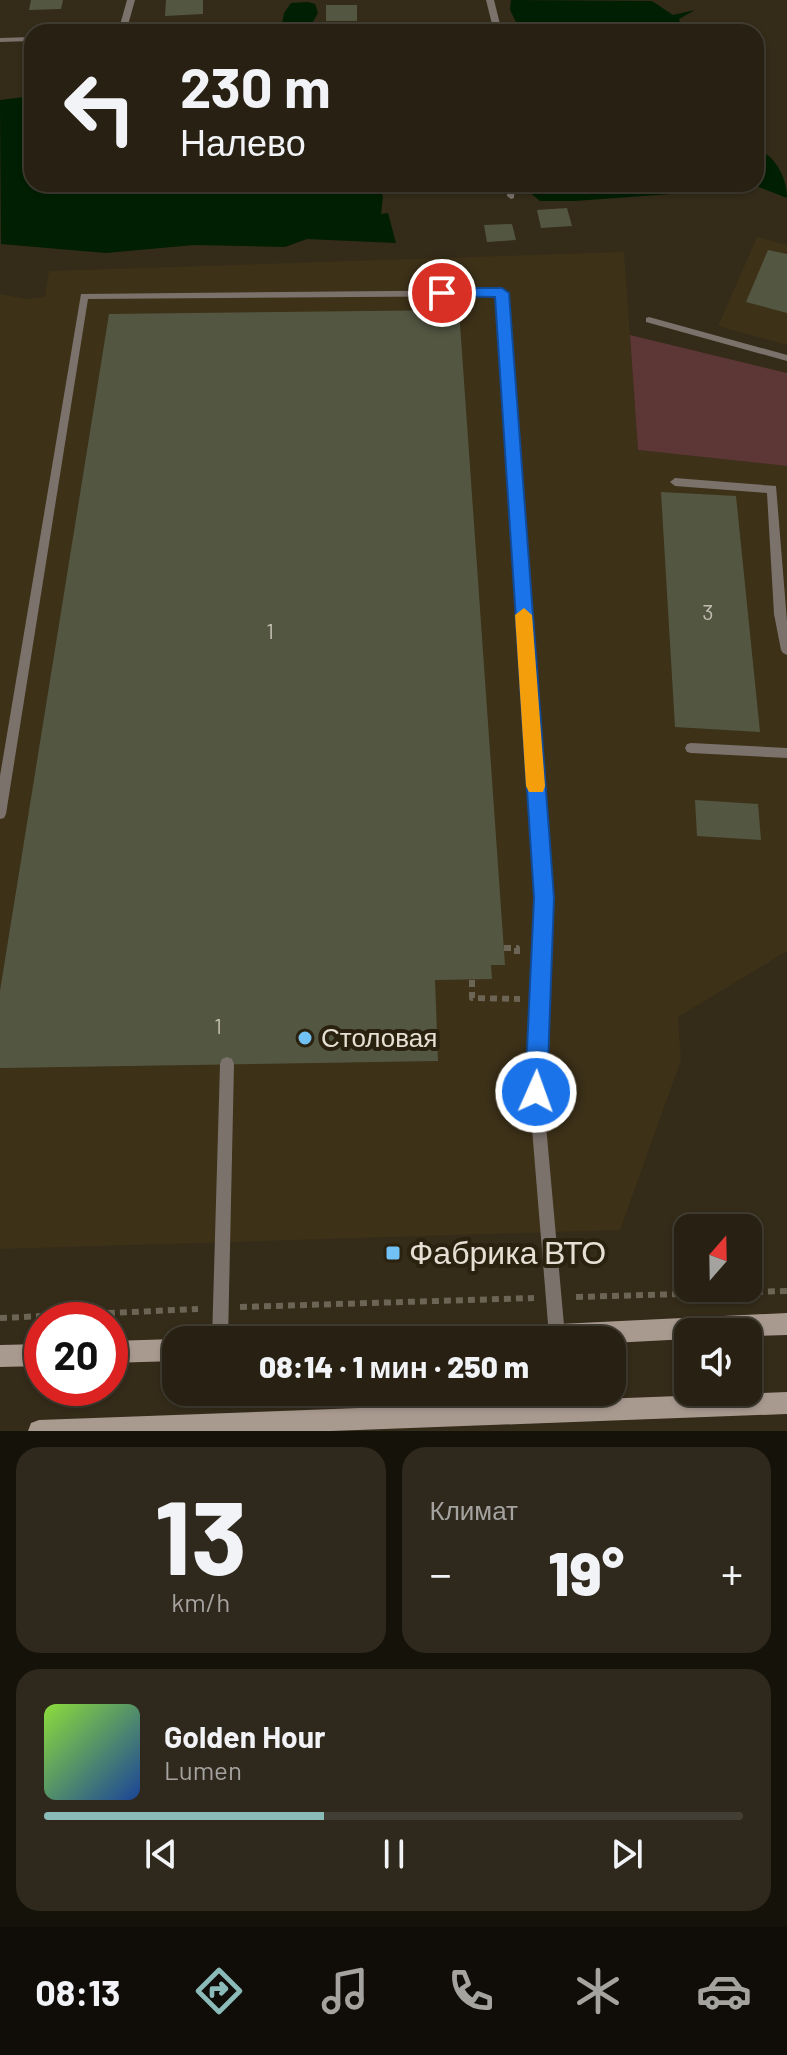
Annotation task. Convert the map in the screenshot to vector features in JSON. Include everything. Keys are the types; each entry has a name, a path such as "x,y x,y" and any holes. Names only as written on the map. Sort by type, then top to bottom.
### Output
{"main road":[{"path":"626,1332 787,1324"},
{"path":"128,1351 162,1350"},
{"path":"0,1356 24,1355"},
{"path":"39,1431 787,1403"}],"lane":[{"path":"124,24 131,0"},
{"path":"490,0 496,24"},
{"path":"0,40 24,39"},
{"path":"0,814 84,296 502,293 544,898 536,1092 556,1326"},
{"path":"649,320 787,358"},
{"path":"675,482 772,489 787,650"},
{"path":"691,748 787,753"},
{"path":"220,1326 227,1064"}],"path":[{"path":"472,980 472,998 539,999"},
{"path":"0,1318 220,1308 787,1291"}],"shaded area":[{"path":"511,0 652,1 673,15 695,10 679,19 682,24 517,24 510,10"},
{"path":"291,3 315,4 318,13 312,24 282,24 284,13"},
{"path":"24,97 24,192 381,192 381,214 388,213 396,243 307,239 285,247 194,245 106,253 1,244 0,100"},
{"path":"764,145 765,153 784,179 787,198 764,189"},
{"path":"529,192 699,192 574,201 540,201"},
{"path":"757,237 787,245 787,345 718,326"},
{"path":"624,252 638,450 787,466 787,951 678,1017 681,1060 620,1230 0,1249 0,294 27,299 45,297 49,271"},
{"path":"630,335 787,373 787,466 638,450"}],"building":[{"path":"31,0 63,0 61,9 29,10"},
{"path":"166,0 203,0 203,14 165,16"},
{"path":"326,5 357,5 357,21 326,21"},
{"path":"567,208 572,226 541,228 537,210"},
{"path":"512,224 516,240 487,242 484,225"},
{"path":"768,250 787,254 787,313 746,302"},
{"path":"459,310 505,965 491,965 492,979 435,980 438,1061 0,1068 0,991 109,314"},
{"path":"661,492 736,496 760,732 675,727"},
{"path":"695,800 758,804 761,840 697,836"}],"slow traffic":[{"path":"524,615 536,786"}],"place":[{"name":"Столовая","path":"305,1038"},
{"name":"Фабрика ВТО","path":"393,1253"}],"route":[{"path":"442,293 502,293 544,898 536,1092"}]}
